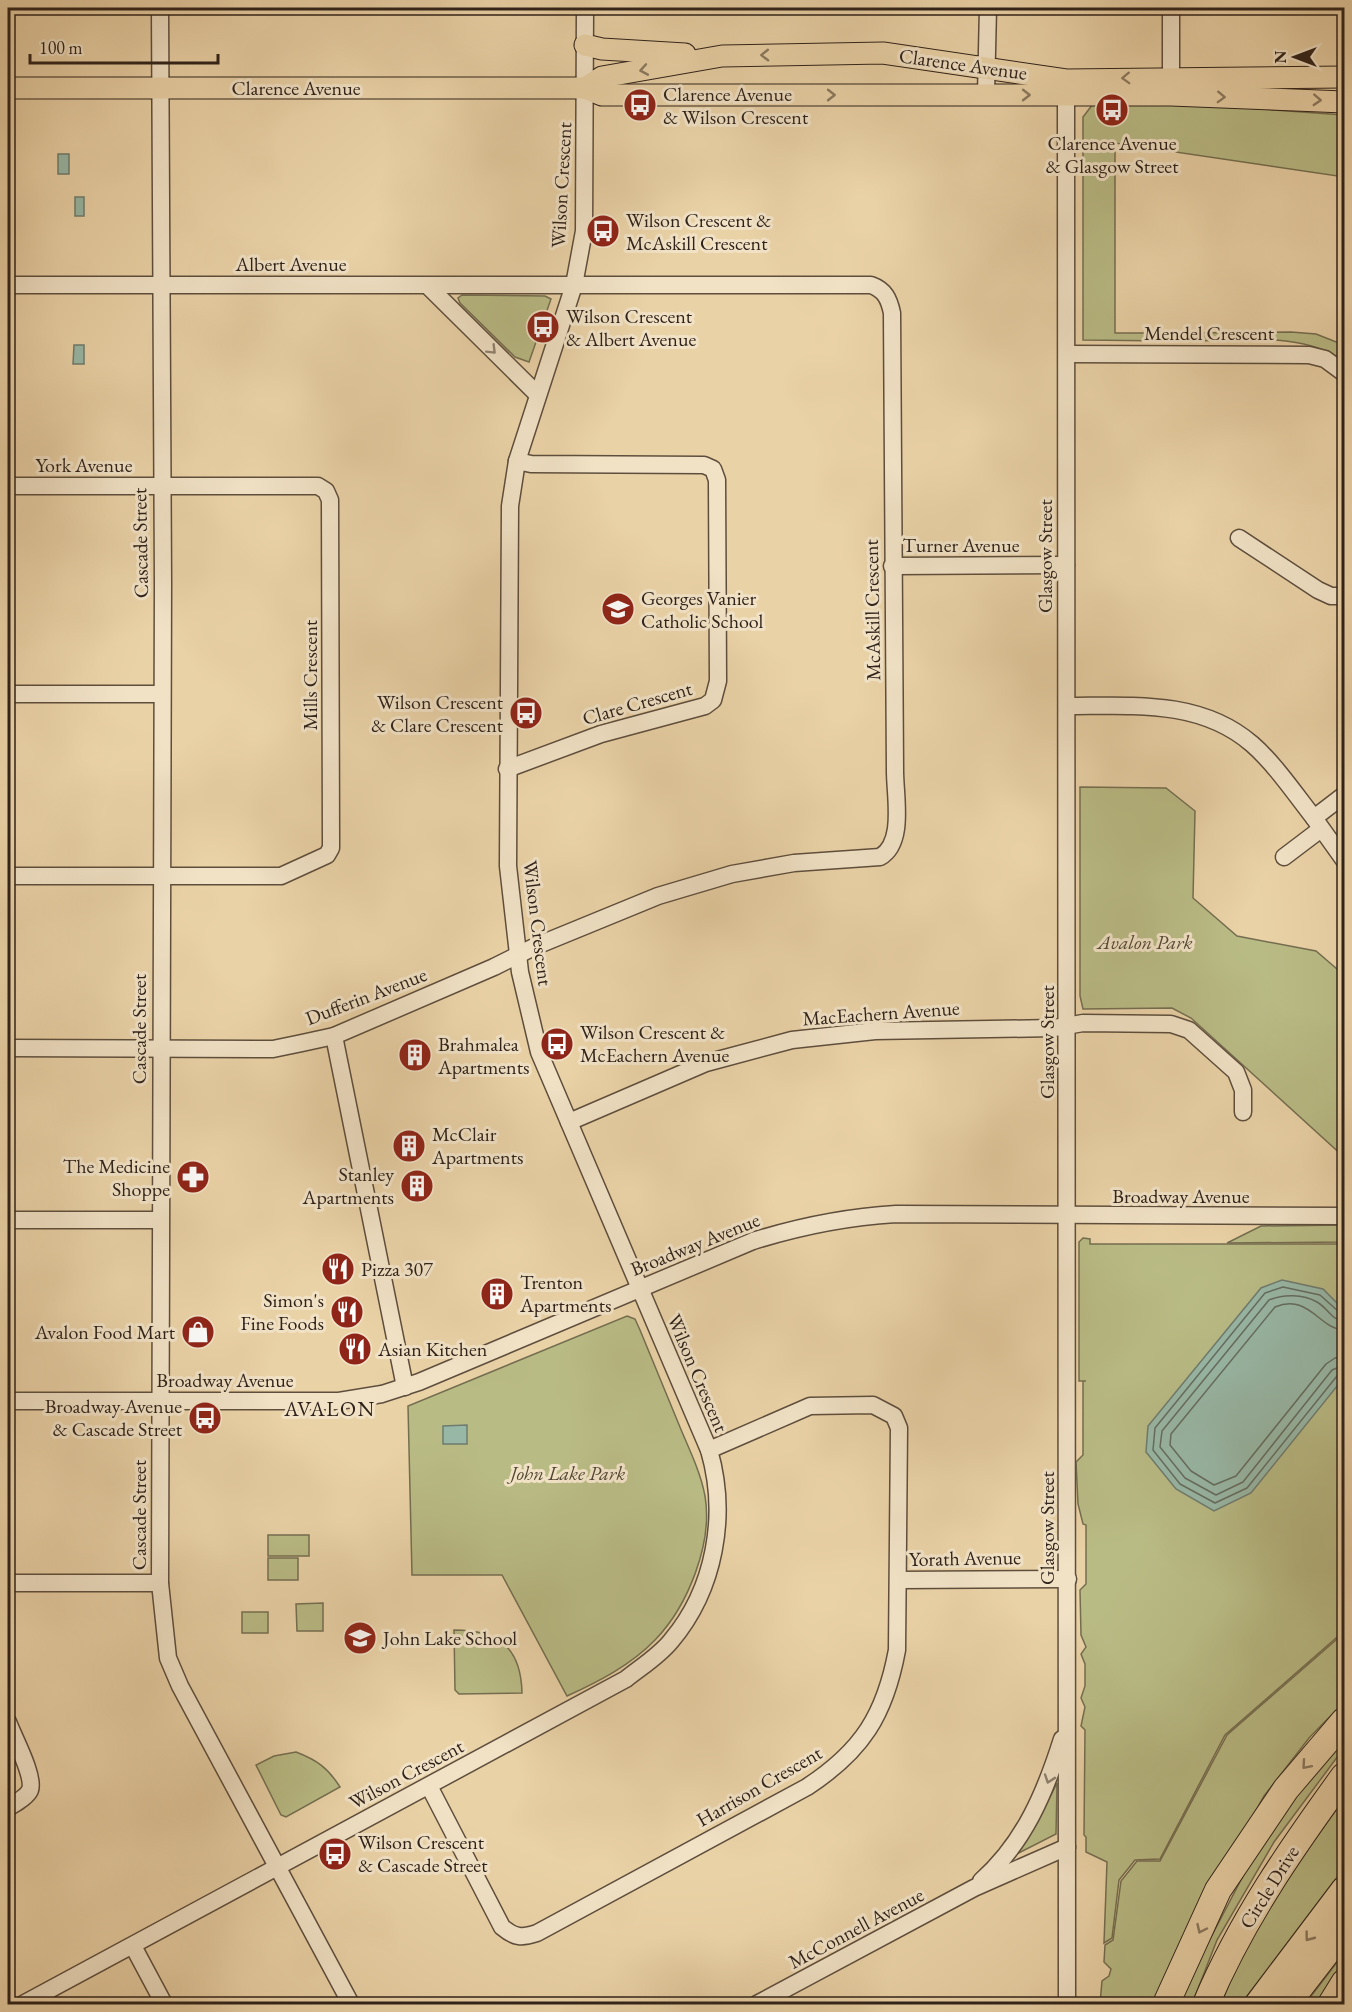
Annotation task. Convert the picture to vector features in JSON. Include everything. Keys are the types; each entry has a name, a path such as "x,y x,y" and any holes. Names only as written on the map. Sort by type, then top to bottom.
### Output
{"highway":[{"path":"1166,2004 1218,1890 1286,1789 1344,1721"},
{"name":"Circle Drive","path":"1206,2004 1236,1939 1269,1882 1344,1776"},
{"path":"1258,2004 1344,1890"},
{"path":"1287,2004 1344,1930"},
{"path":"1331,2004 1344,1983"}],"main road":[{"path":"585,45 602,49 722,56"},
{"name":"Clarence Avenue","path":"585,88 602,77 722,56 883,53 986,67 1066,88"},
{"name":"Clarence Avenue","path":"8,88 585,88 602,95 617,96 986,94 1066,88 1171,86 1344,77"},
{"name":"Clarence Avenue","path":"1171,86 1344,102"}],"street":[{"name":"Cascade Street","path":"160,8 163,285 159,1220 160,1583 168,1658 180,1686 351,2004"},
{"name":"Wilson Crescent","path":"23,2004 626,1679 671,1641 689,1617 703,1587 714,1554 718,1518 717,1486 709,1450 536,1043 517,955 508,866 508,542 513,478 537,394 574,285 584,231 585,8"},
{"path":"986,94 988,8"},
{"path":"1171,8 1171,86"},
{"name":"Glasgow Street","path":"1066,88 1068,354 1066,2004"},
{"name":"Albert Avenue","path":"8,285 574,285"},
{"name":"McAskill Crescent","path":"517,955 658,896 732,874 794,863 869,859 889,852 895,837 892,313 890,300 880,288 871,285 574,285"},
{"path":"428,286 537,394"},
{"name":"Mendel Crescent","path":"1068,354 1309,355 1325,359 1344,373"},
{"name":"Clare Crescent","path":"507,769 601,734 705,706 713,700 718,681 717,480 713,469 704,465 531,465 517,461"},
{"name":"York Avenue","path":"8,486 161,486"},
{"name":"Mills Crescent","path":"160,876 281,876 327,855 331,848 330,500 326,491 318,486 161,486"},
{"path":"1239,538 1318,590 1331,596 1344,596"},
{"name":"Turner Avenue","path":"892,566 1066,565"},
{"path":"8,694 161,694"},
{"path":"1067,706 1147,706 1175,709 1201,715 1229,728 1253,744 1344,860"},
{"path":"1284,857 1344,795"},
{"path":"8,876 160,876"},
{"name":"Dufferin Avenue","path":"8,1048 273,1049 334,1036 517,955"},
{"name":"MacEachern Avenue","path":"569,1122 706,1064 792,1040 875,1030 1054,1028 1067,1024 1171,1024 1189,1030 1236,1072 1243,1090 1243,1112"},
{"path":"334,1036 405,1387"},
{"name":"Broadway Avenue","path":"8,1401 339,1401 405,1387 753,1242 806,1225 858,1216 896,1214 1068,1217 1344,1216"},
{"path":"8,1220 159,1220"},
{"name":"Harrison Crescent","path":"429,1786 501,1927 512,1936 522,1938 537,1933 807,1787 832,1770 858,1746 876,1717 892,1678 897,1650 899,1428 894,1416 887,1410 873,1405 810,1406 709,1450"},
{"name":"Yorath Avenue","path":"899,1580 1068,1579"},
{"path":"8,1583 160,1583"},
{"path":"8,1722 31,1778 30,1789 26,1795 8,1808"},
{"name":"McConnell Avenue","path":"974,1888 1006,1856 1028,1824 1047,1785 1067,1724"},
{"name":"McConnell Avenue","path":"757,2004 974,1888 1067,1847"},
{"path":"133,1946 164,2004"}],"green space":[{"path":"1093,104 1191,104 1344,115 1344,177 1115,143 1115,333 1171,333 1171,341 1083,340 1083,117"},
{"path":"462,295 545,296 551,299 529,362 515,357 460,303 458,298"},
{"path":"1191,333 1316,334 1344,345 1344,361 1309,345 1290,341 1250,339 1190,341"},
{"name":"Avalon Park","path":"1080,787 1166,788 1195,811 1193,898 1237,936 1316,951 1344,975 1344,1157 1191,1018 1172,1008 1083,1009 1080,996"},
{"path":"1344,1225 1344,1242 1227,1243 1261,1226"},
{"path":"1083,1238 1090,1239 1090,1244 1344,1244 1344,1631 1225,1735 1160,1859 1135,1860 1119,1880 1112,1938 1104,1943 1107,1862 1086,1852 1084,1835 1085,1730 1081,1726 1085,1707 1081,1698 1085,1686 1085,1664 1081,1654 1086,1647 1081,1635 1080,1590 1086,1584 1086,1525 1083,1524 1078,1504 1076,1462 1083,1455 1083,1381 1079,1381 1079,1242"},
{"name":"John Lake Park","path":"627,1316 635,1319 698,1472 705,1496 707,1514 705,1534 695,1573 678,1610 667,1626 646,1649 625,1665 567,1696 502,1575 412,1575 408,1406"},
{"path":"268,1535 309,1535 309,1556 268,1556"},
{"path":"268,1558 298,1558 298,1580 268,1580"},
{"path":"323,1603 323,1631 297,1631 296,1604"},
{"path":"242,1612 268,1612 268,1633 242,1633"},
{"path":"454,1630 483,1633 504,1644 512,1653 517,1664 522,1693 459,1694 455,1690"},
{"path":"1344,1633 1344,1702 1309,1738 1264,1796 1235,1848 1157,2004 1100,2004 1102,1981 1109,1976 1111,1969 1104,1962 1105,1945 1113,1940 1121,1881 1137,1861 1160,1861 1227,1735"},
{"path":"1344,1732 1344,1748 1274,1842 1217,1940 1192,2004 1176,2004 1263,1838"},
{"path":"296,1752 321,1765 340,1787 286,1817 281,1815 256,1765 274,1756"},
{"path":"1057,1783 1056,1834 1013,1856 1038,1821"},
{"path":"1344,1799 1344,1868 1241,2004 1221,2004 1246,1948 1275,1897"},
{"path":"1344,1953 1344,1960 1316,2004 1305,2004"}],"water":[{"path":"58,154 69,154 69,174 58,174"},
{"path":"75,197 84,197 84,216 75,216"},
{"path":"74,345 84,345 84,364 73,364"},
{"path":"1282,1280 1323,1289 1344,1310 1342,1380 1251,1493 1214,1511 1176,1489 1146,1452 1148,1426 1261,1288"},
{"path":"467,1425 467,1444 443,1444 443,1426"}],"place":[{"name":"Clarence Avenue & Wilson Crescent","path":"640,105"},
{"name":"Clarence Avenue & Glasgow Street","path":"1112,110"},
{"name":"Wilson Crescent & McAskill Crescent","path":"603,231"},
{"name":"Wilson Crescent & Albert Avenue","path":"543,327"},
{"name":"Georges Vanier Catholic School","path":"618,609"},
{"name":"Wilson Crescent & Clare Crescent","path":"526,713"},
{"name":"Wilson Crescent & McEachern Avenue","path":"557,1044"},
{"name":"Brahmalea Apartments","path":"415,1055"},
{"name":"McClair Apartments","path":"409,1146"},
{"name":"The Medicine Shoppe","path":"193,1177"},
{"name":"Stanley Apartments","path":"417,1186"},
{"name":"Pizza 307","path":"338,1269"},
{"name":"Trenton Apartments","path":"497,1294"},
{"name":"Simon's Fine Foods","path":"347,1312"},
{"name":"Avalon Food Mart","path":"198,1332"},
{"name":"Asian Kitchen","path":"355,1349"},
{"name":"Broadway Avenue & Cascade Street","path":"205,1418"},
{"name":"John Lake School","path":"360,1638"},
{"name":"Wilson Crescent & Cascade Street","path":"335,1854"}],"district":[{"name":"AVALON","path":"330,1408"}]}
